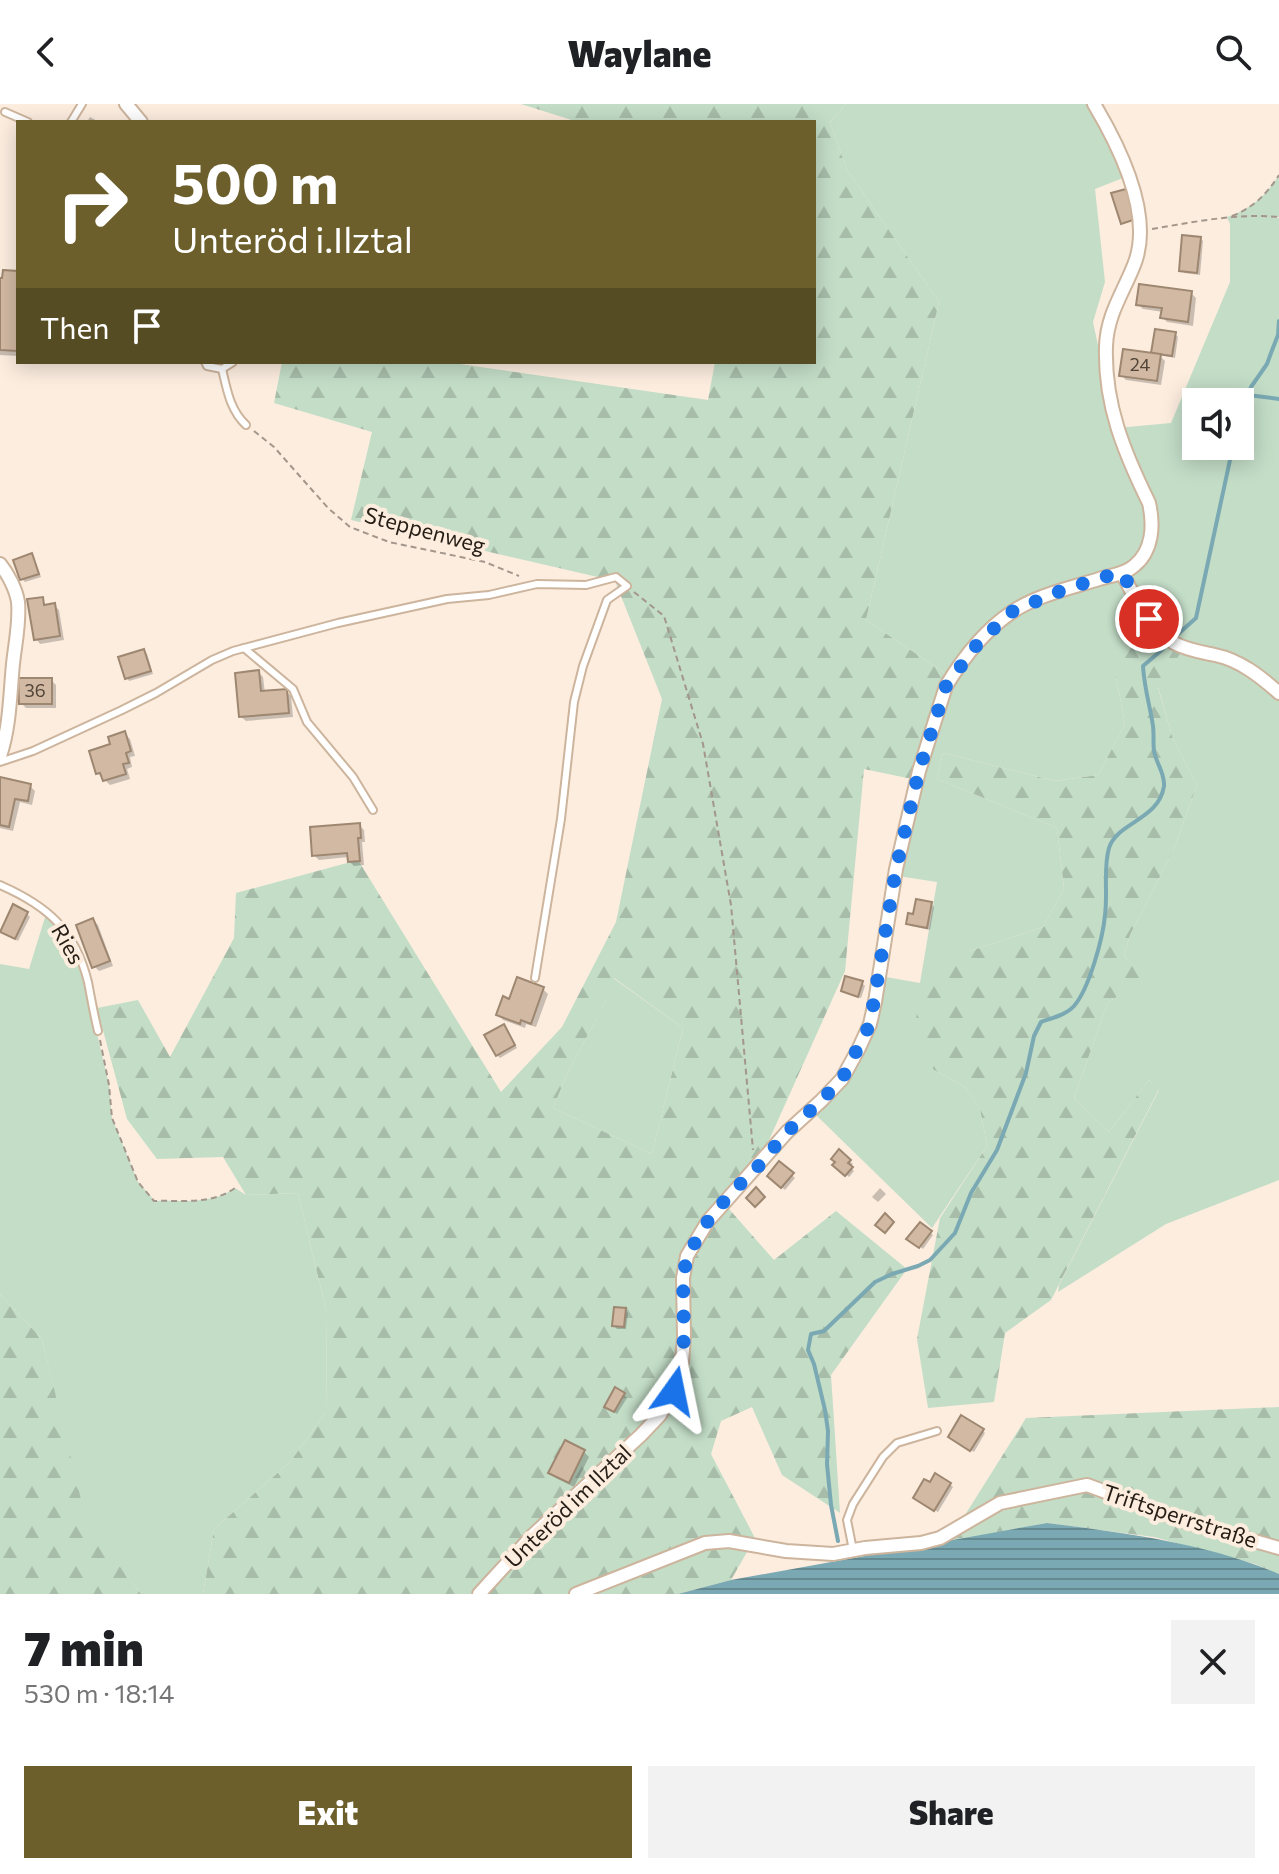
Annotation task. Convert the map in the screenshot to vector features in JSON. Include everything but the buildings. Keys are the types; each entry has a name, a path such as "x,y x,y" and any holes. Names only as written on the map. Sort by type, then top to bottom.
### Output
{"street":[{"path":"126,104 139,120"},
{"path":"1094,104 1118,149 1136,198 1139,230 1136,262 1115,304 1106,346 1116,428 1149,503 1152,532 1141,558 1134,567 1122,573 1149,619 1171,641 1246,667 1279,693"},
{"path":"0,564 12,582 18,601 18,631 5,743 0,759"},
{"name":"Unteröd im Ilztal","path":"479,1594 533,1535 660,1415 674,1391 682,1362 683,1278 687,1256 708,1221 730,1194 787,1132 842,1079 870,1024 896,869 919,771 946,686 979,642 1013,611 1058,592 1122,573"},
{"name":"Triftsperrstraße","path":"576,1594 705,1543 729,1541 786,1551 833,1554 921,1543 940,1538 1000,1503 1087,1485 1187,1522 1279,1548"}],"lane":[{"path":"5,112 23,120"},
{"path":"206,364 222,369 230,364"},
{"path":"222,369 233,408 246,425"},
{"path":"0,759 33,751 156,693 212,660 244,648 447,599 489,595 537,584 586,585 616,577 627,586 607,600 583,666 574,702 561,819 535,978"},
{"path":"244,648 293,689 307,722 353,777 373,810"},
{"name":"Ries","path":"0,885 48,911 68,933 88,982 98,1031"},
{"path":"853,1550 847,1520 853,1504 883,1457 897,1443 937,1431"}],"path":[{"path":"1227,217 1241,212 1263,197 1279,175"},
{"path":"1139,230 1227,217 1279,217"},
{"name":"Steppenweg","path":"246,425 274,447 328,508 350,527 389,542 485,562 537,584"},
{"path":"627,586 664,616 703,744 731,905 756,1169"},
{"path":"98,1031 112,1118 138,1182 154,1201 204,1200 224,1196 235,1188"}],"green space":[{"path":"521,104 846,104 830,122 847,170 939,302 866,620 946,674 912,779 864,769 845,971 756,1169 758,1173 729,1209 774,1260 836,1211 907,1269 831,1375 840,1513 782,1475 752,1407 721,1421 711,1454 755,1538 731,1580 678,1594 203,1594 214,1529 290,1462 326,1412 327,1314 298,1193 246,1195 223,1157 157,1159 127,1119 97,1008 138,1000 170,1057 234,938 236,893 358,860 501,1092 562,1027 616,922 662,699 615,581 351,520 372,432 274,403 282,364 460,364 708,400 715,364 816,364 816,120 572,120","holes":["614,978 683,1028 652,1154 553,1108 568,1072 605,1003"]},
{"path":"846,104 1094,104 1128,176 1095,189 1105,282 1093,322 1099,350 1107,367 1117,428 1171,423 1182,397 1182,460 1254,460 1254,388 1186,388 1230,282 1230,224 1227,217 1257,201 1279,175 1279,217 1273,217 1279,218 1279,1180 1166,1224 1058,1292 1159,1090 1149,1080 1109,1132 1074,1098 1108,1002 1148,979 1124,956 1130,935 1174,849 1197,785 1173,739 1158,687 1184,648 1116,676 1125,724 1098,775 1055,781 943,753 937,779 1057,828 1064,889 1043,927 970,951 934,1070 965,1087 980,1109 987,1146 932,1228 817,1116 821,1101 860,1048 880,976 920,983 937,882 898,876 896,869 952,675 866,620 939,302 847,170 830,122"},
{"path":"1149,619 1184,648 1158,688 1173,739 1197,785 1174,849 1130,935 1124,956 1149,979 1108,1002 1074,1098 1109,1132 1149,1080 1159,1089 1051,1300 1005,1333 994,1402 928,1408 917,1339 940,1218 987,1146 980,1109 965,1087 934,1070 913,1041 918,1005 930,980 970,951 1043,927 1064,889 1057,828 937,779 943,753 1055,781 1098,775 1125,724 1116,676 1132,631"},
{"path":"47,911 68,933 79,956 109,1085 112,1118 138,1182 155,1201 207,1199 235,1188 246,1195 298,1193 327,1314 326,1412 290,1462 214,1529 203,1594 141,1594 86,1524 42,1339 0,1294 0,964 29,969"},
{"path":"613,978 683,1028 652,1154 553,1108 568,1072 605,1003"},
{"path":"0,1294 42,1339 87,1524 141,1594 0,1594"},
{"path":"1279,1407 1279,1574 1255,1564 1154,1537 1047,1523 948,1542 1026,1418"}],"water":[{"path":"1047,1523 1136,1535 1223,1554 1279,1574 1279,1594 678,1594 731,1580"}],"waterway":[{"path":"1251,388 1267,364 1278,335 1279,321"},
{"path":"1254,396 1279,399"},
{"path":"1177,635 1196,618 1230,460"},
{"path":"838,1541 831,1505 825,1410 808,1350 811,1334 824,1331 875,1282 930,1260 955,1233 971,1193 997,1150 1041,1022 1071,1009 1080,998 1104,925 1109,848 1120,832 1147,814 1161,797 1164,786 1154,751 1143,666 1163,649"}],"route":[{"path":"674,1391 682,1362 683,1278 687,1256 708,1221 730,1194 787,1132 842,1079 870,1024 896,869 919,771 952,675 995,625 1013,611 1103,577 1122,573 1149,619"}]}
